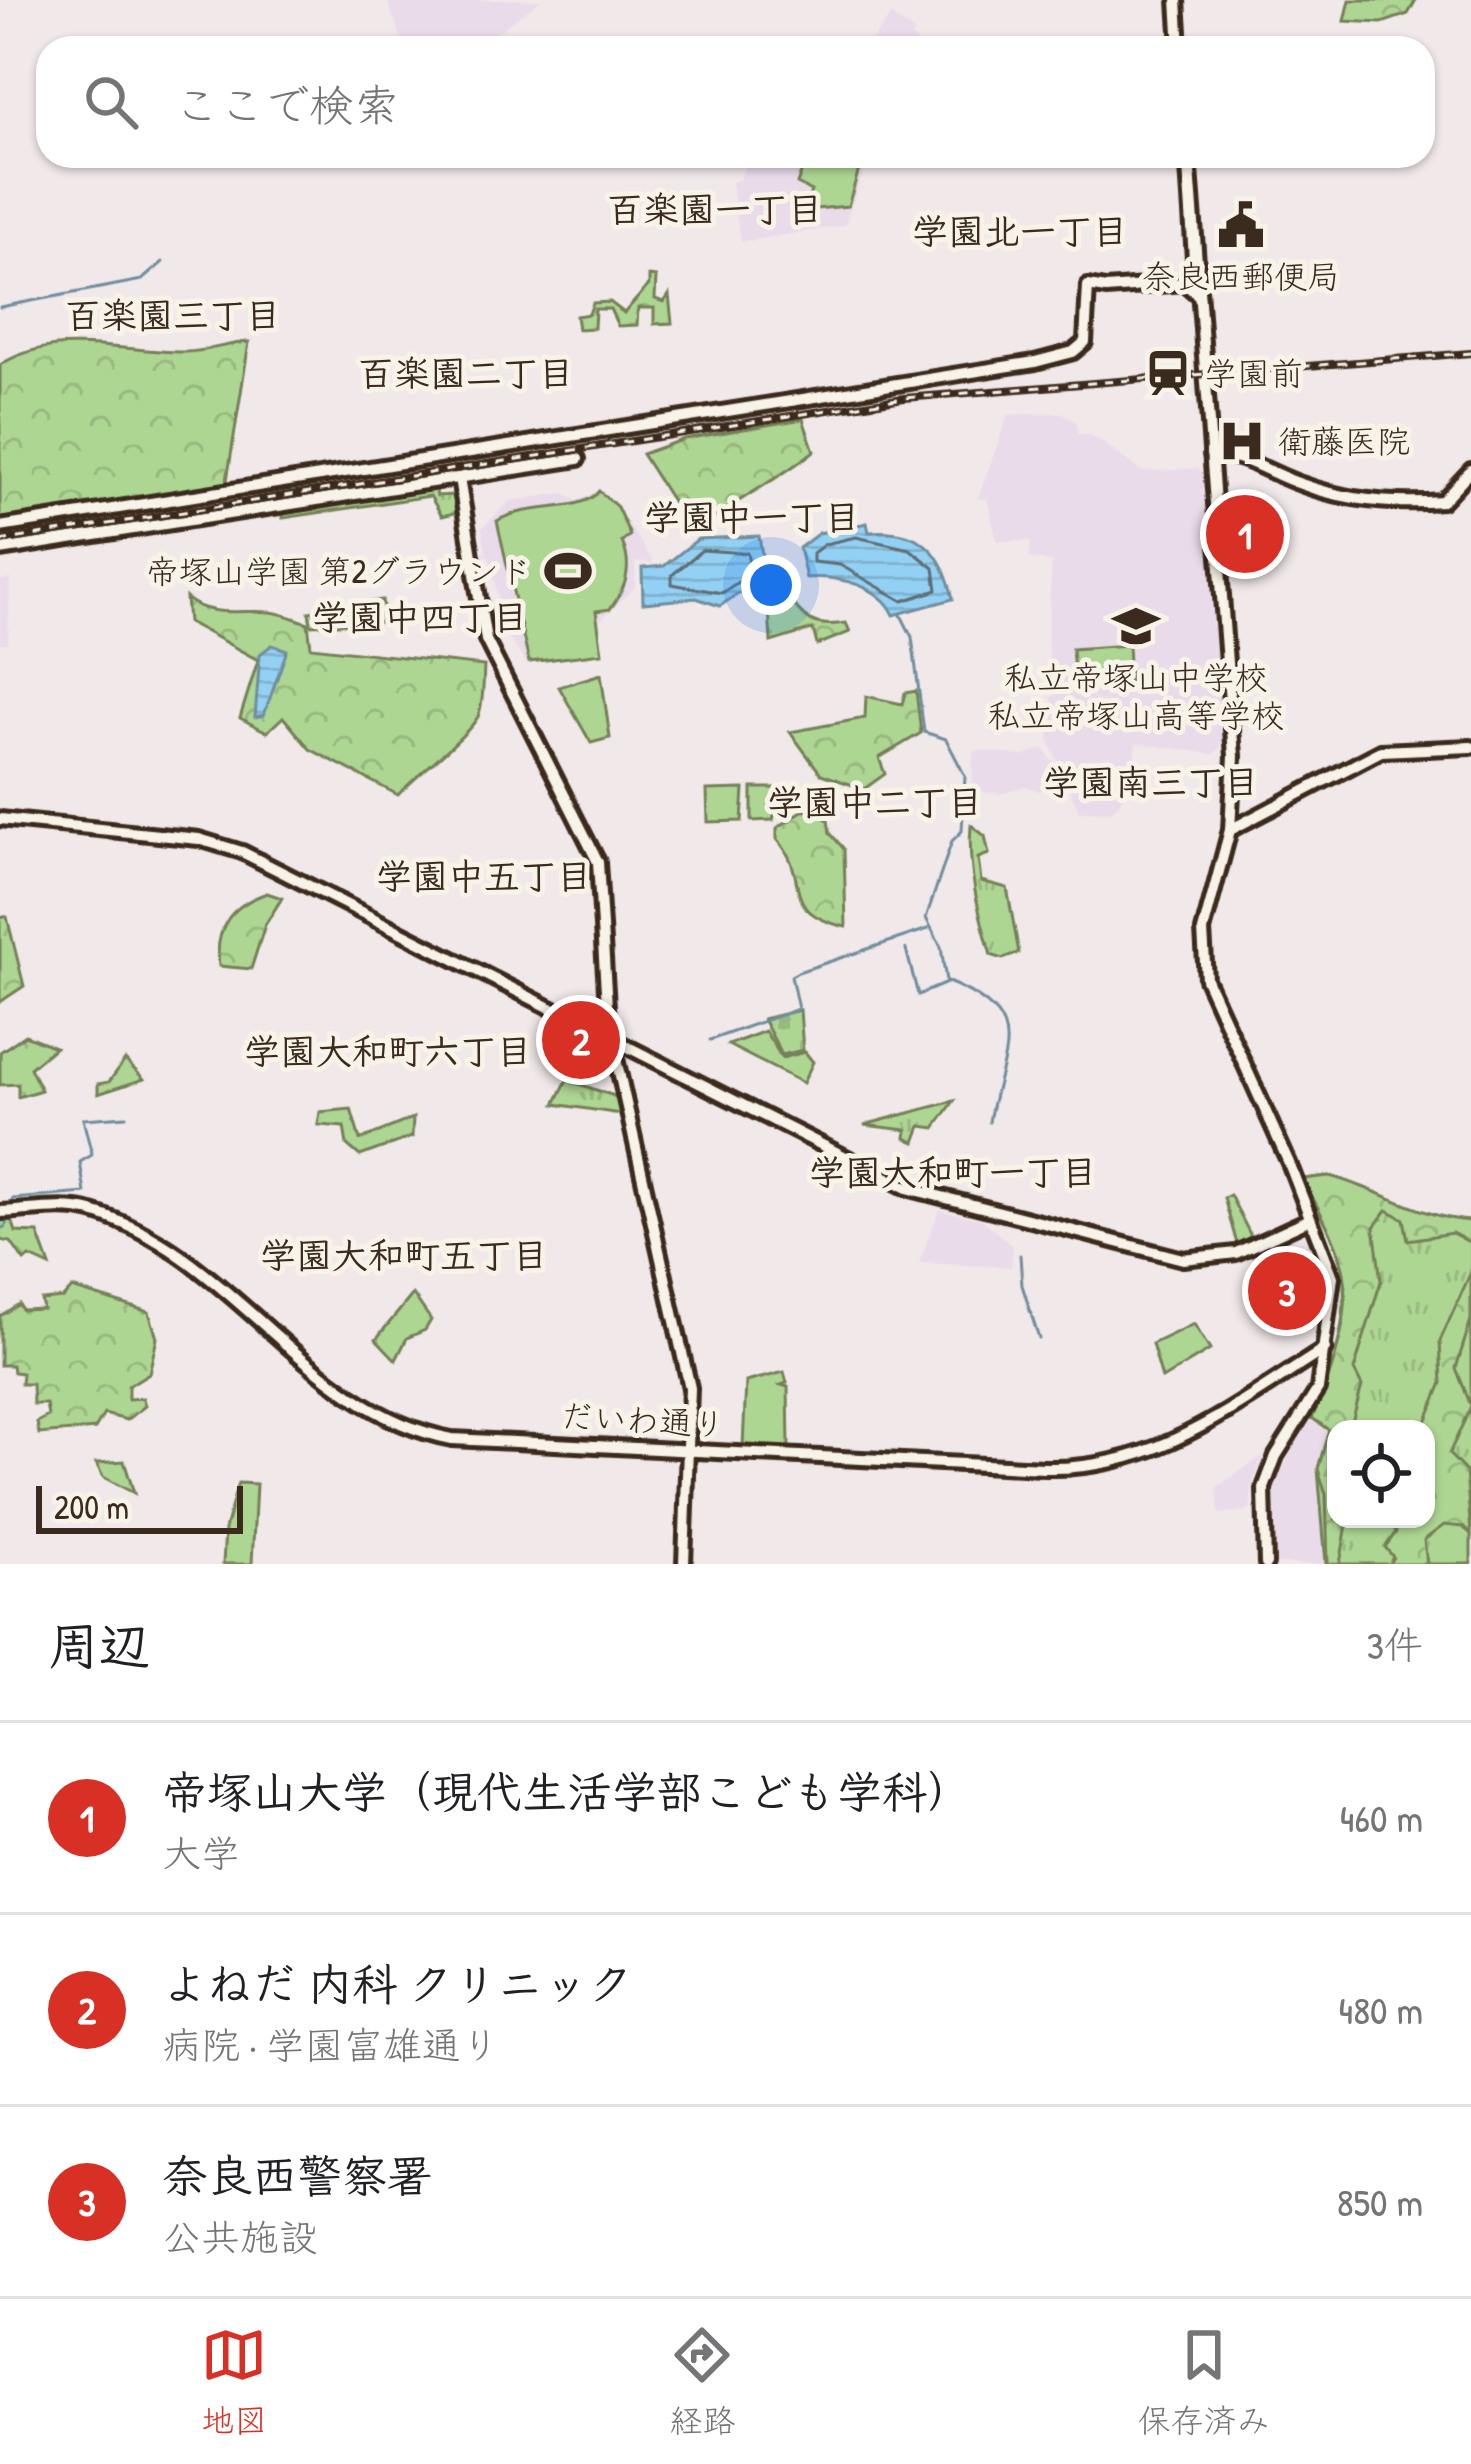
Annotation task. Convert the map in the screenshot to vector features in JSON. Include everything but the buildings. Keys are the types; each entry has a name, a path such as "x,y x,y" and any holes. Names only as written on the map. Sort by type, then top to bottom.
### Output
{"street":[{"path":"1177,0 1179,36"},
{"path":"1189,168 1189,235 1198,296 1234,756 1230,830 1205,916 1206,979 1333,1277 1322,1375 1307,1414 1276,1456 1264,1488 1266,1564"},
{"path":"0,527 1036,362 1085,342 1088,286 1106,290 1184,283 1198,296"},
{"path":"1211,454 1226,453 1307,487 1370,502 1442,501 1471,470"},
{"path":"0,550 578,459"},
{"path":"459,478 486,640 598,862 613,1042 690,1388 684,1564"},
{"path":"1230,830 1381,752 1471,747"},
{"path":"0,819 199,839 242,852 907,1189 1153,1254 1221,1257 1310,1219"},
{"name":"だいわ通り","path":"0,1212 90,1211 183,1252 343,1390 397,1424 452,1438 1044,1468 1105,1466 1164,1448 1325,1349"},
{"path":"1307,1360 1322,1375"}],"shaded area":[{"path":"387,0 541,0 492,36 400,36"},
{"path":"891,16 914,32 912,36 875,36"},
{"path":"745,168 865,168 845,225 741,242 731,183"},
{"path":"1063,413 1076,422 1078,435 1091,435 1143,472 1198,468 1207,479 1226,740 1214,754 1136,743 1131,786 1125,786 1120,804 1110,811 1079,811 1049,741 1053,692 1047,640 1052,562 1029,558 1031,541 997,541 987,499 978,498 1008,415"},
{"name":"帝塚山学園 第2グラウンド","path":"599,490 617,507 654,563 635,562 635,587 600,621 602,654 527,664 506,634 489,555 478,557 486,552 482,528 510,501 564,493 577,501"},
{"path":"10,579 8,643 0,643 0,580"},
{"path":"1043,748 1062,775 1052,784 1039,791 1025,786 1001,794 972,791 973,754 978,750 1023,756"},
{"path":"939,1210 983,1220 1013,1247 1011,1267 919,1263"},
{"path":"1308,1420 1327,1429 1318,1468 1324,1564 1272,1564 1271,1491"},
{"path":"1264,1455 1253,1482 1250,1511 1219,1514 1217,1487"}],"green space":[{"path":"1350,0 1416,0 1408,14 1382,23 1345,21"},
{"path":"803,168 859,168 848,206 804,210 811,191 797,184"},
{"path":"649,276 656,277 655,299 664,302 669,295 672,323 654,324 654,308 638,308 637,325 618,326 610,309 595,309 594,328 578,329 576,316 589,314 593,303 610,302 624,313 649,285"},
{"path":"249,342 226,487 0,522 0,365 22,354 67,345 185,352"},
{"path":"803,419 814,451 699,529 679,512 642,454 684,439"},
{"path":"435,488 437,496 453,495 459,512 442,516 430,496 283,518 283,512"},
{"name":"帝塚山学園 第2グラウンド","path":"599,491 617,507 630,535 622,542 627,568 620,593 610,609 596,611 602,653 529,662 497,521 580,503"},
{"path":"186,598 205,609 275,613 308,623 311,647 484,666 479,714 398,795 310,749 283,717 267,732 240,718 258,660 188,622"},
{"path":"382,600 386,622 311,625 309,612"},
{"path":"792,602 809,619 846,623 850,632 817,645 813,629 771,642 769,611"},
{"path":"1128,645 1130,681 1075,686 1072,649"},
{"path":"601,674 610,738 591,743 559,687"},
{"path":"916,691 921,733 879,758 885,774 864,789 821,774 790,732 865,718 866,696 902,704 905,693"},
{"path":"752,788 782,788 773,820 752,821"},
{"path":"744,789 742,821 708,822 707,790"},
{"path":"814,810 828,820 830,833 844,849 846,927 824,920 803,903 793,868 777,839 777,828 802,811"},
{"path":"971,825 985,836 989,854 978,858 981,881 1007,888 1019,953 1003,959 991,955 978,907"},
{"path":"267,893 282,898 265,925 251,969 219,966 219,939 228,919 244,904"},
{"path":"0,916 7,917 24,986 0,1002"},
{"path":"800,1010 803,1050 782,1055 763,1019"},
{"path":"765,1031 782,1058 805,1052 813,1062 803,1083 728,1045"},
{"path":"25,1035 55,1047 30,1068 41,1090 18,1097 18,1084 0,1085 0,1052"},
{"path":"125,1060 144,1079 98,1094 98,1084 109,1082"},
{"path":"567,1080 617,1097 620,1114 555,1104"},
{"path":"954,1101 935,1128 921,1126 915,1142 906,1138 907,1130 864,1125"},
{"path":"351,1109 360,1140 413,1118 412,1137 360,1156 347,1145 344,1127 318,1125 320,1112"},
{"path":"1329,1176 1435,1215 1471,1221 1471,1564 1326,1564 1318,1469 1327,1437 1327,1528 1435,1528 1435,1420 1327,1420 1327,1429 1312,1418 1328,1381 1343,1316 1343,1274 1332,1235 1303,1179"},
{"path":"1329,1176 1435,1215 1471,1221 1471,1243 1452,1233 1408,1240 1404,1219 1387,1210 1374,1227 1381,1281 1354,1370 1362,1386 1353,1420 1327,1420 1327,1429 1312,1418 1338,1347 1346,1289 1337,1248 1303,1179"},
{"path":"1230,1195 1253,1240 1237,1244 1224,1198"},
{"path":"12,1220 16,1232 38,1233 50,1266 30,1257 24,1261 11,1242 0,1240 0,1221"},
{"path":"1471,1272 1471,1320 1456,1368 1471,1406 1449,1454 1466,1472 1471,1534 1463,1527 1444,1525 1424,1540 1427,1564 1389,1564 1393,1557 1385,1547 1394,1528 1435,1528 1435,1420 1427,1420 1442,1383 1440,1341"},
{"path":"72,1288 149,1312 157,1338 149,1373 128,1386 128,1399 143,1398 145,1406 127,1420 104,1414 95,1429 39,1434 37,1422 48,1416 46,1404 33,1404 32,1384 21,1384 22,1373 13,1372 12,1365 0,1365 0,1316 19,1304 22,1310 43,1309 41,1300 63,1298"},
{"path":"413,1294 431,1320 425,1330 407,1338 396,1360 376,1339"},
{"path":"1194,1324 1210,1350 1162,1379 1152,1344"},
{"path":"784,1372 787,1383 781,1385 788,1387 789,1448 743,1446 746,1382"},
{"path":"1327,1437 1327,1528 1346,1528 1340,1564 1328,1564 1326,1494 1318,1469"},
{"path":"124,1461 134,1493 103,1477 96,1463"},
{"path":"238,1483 256,1484 252,1564 223,1564 225,1529"}],"water":[{"path":"867,523 869,532 902,534 926,546 943,567 953,599 894,615 868,589 830,578 806,578 799,548 819,533"},
{"path":"759,536 768,592 746,588 720,606 696,598 643,603 642,568 664,566 698,539"},
{"path":"272,645 287,650 264,715 255,717 260,654"}],"waterway":[{"path":"0,307 142,280 163,262"},
{"path":"901,615 912,637 924,732 946,739 965,776 962,831 952,841 926,918 941,947 946,981 974,995 1003,1023 1005,1056 989,1122"},
{"path":"710,1040 798,1009 791,976 798,972 928,929"},
{"path":"906,949 918,995 949,982"},
{"path":"10,1208 13,1199 85,1193 80,1162 92,1155 83,1119 126,1116"},
{"path":"0,1227 5,1228 8,1218"},
{"path":"1020,1255 1022,1285 1039,1339"}],"railway":[{"path":"0,541 904,398 1471,353"}],"place":[{"name":"奈良西郵便局","path":"1241,225"},
{"name":"学園前","path":"1168,373"},
{"name":"衛藤医院","path":"1242,441"},
{"name":"帝塚山大学（現代生活学部こども学科）","path":"1245,534"},
{"name":"帝塚山学園 第2グラウンド","path":"568,571"},
{"name":"私立帝塚山中学校 私立帝塚山高等学校","path":"1136,626"},
{"name":"よねだ 内科 クリニック","path":"581,1040"},
{"name":"奈良西警察署","path":"1287,1291"}],"district":[{"name":"百楽園一丁目","path":"715,209"},
{"name":"学園北一丁目","path":"1020,231"},
{"name":"百楽園三丁目","path":"173,315"},
{"name":"百楽園二丁目","path":"466,373"},
{"name":"学園中一丁目","path":"752,517"},
{"name":"学園中四丁目","path":"420,617"},
{"name":"学園南三丁目","path":"1151,782"},
{"name":"学園中二丁目","path":"875,802"},
{"name":"学園中五丁目","path":"484,876"},
{"name":"学園大和町六丁目","path":"388,1051"},
{"name":"学園大和町一丁目","path":"953,1172"},
{"name":"学園大和町五丁目","path":"404,1255"}]}
